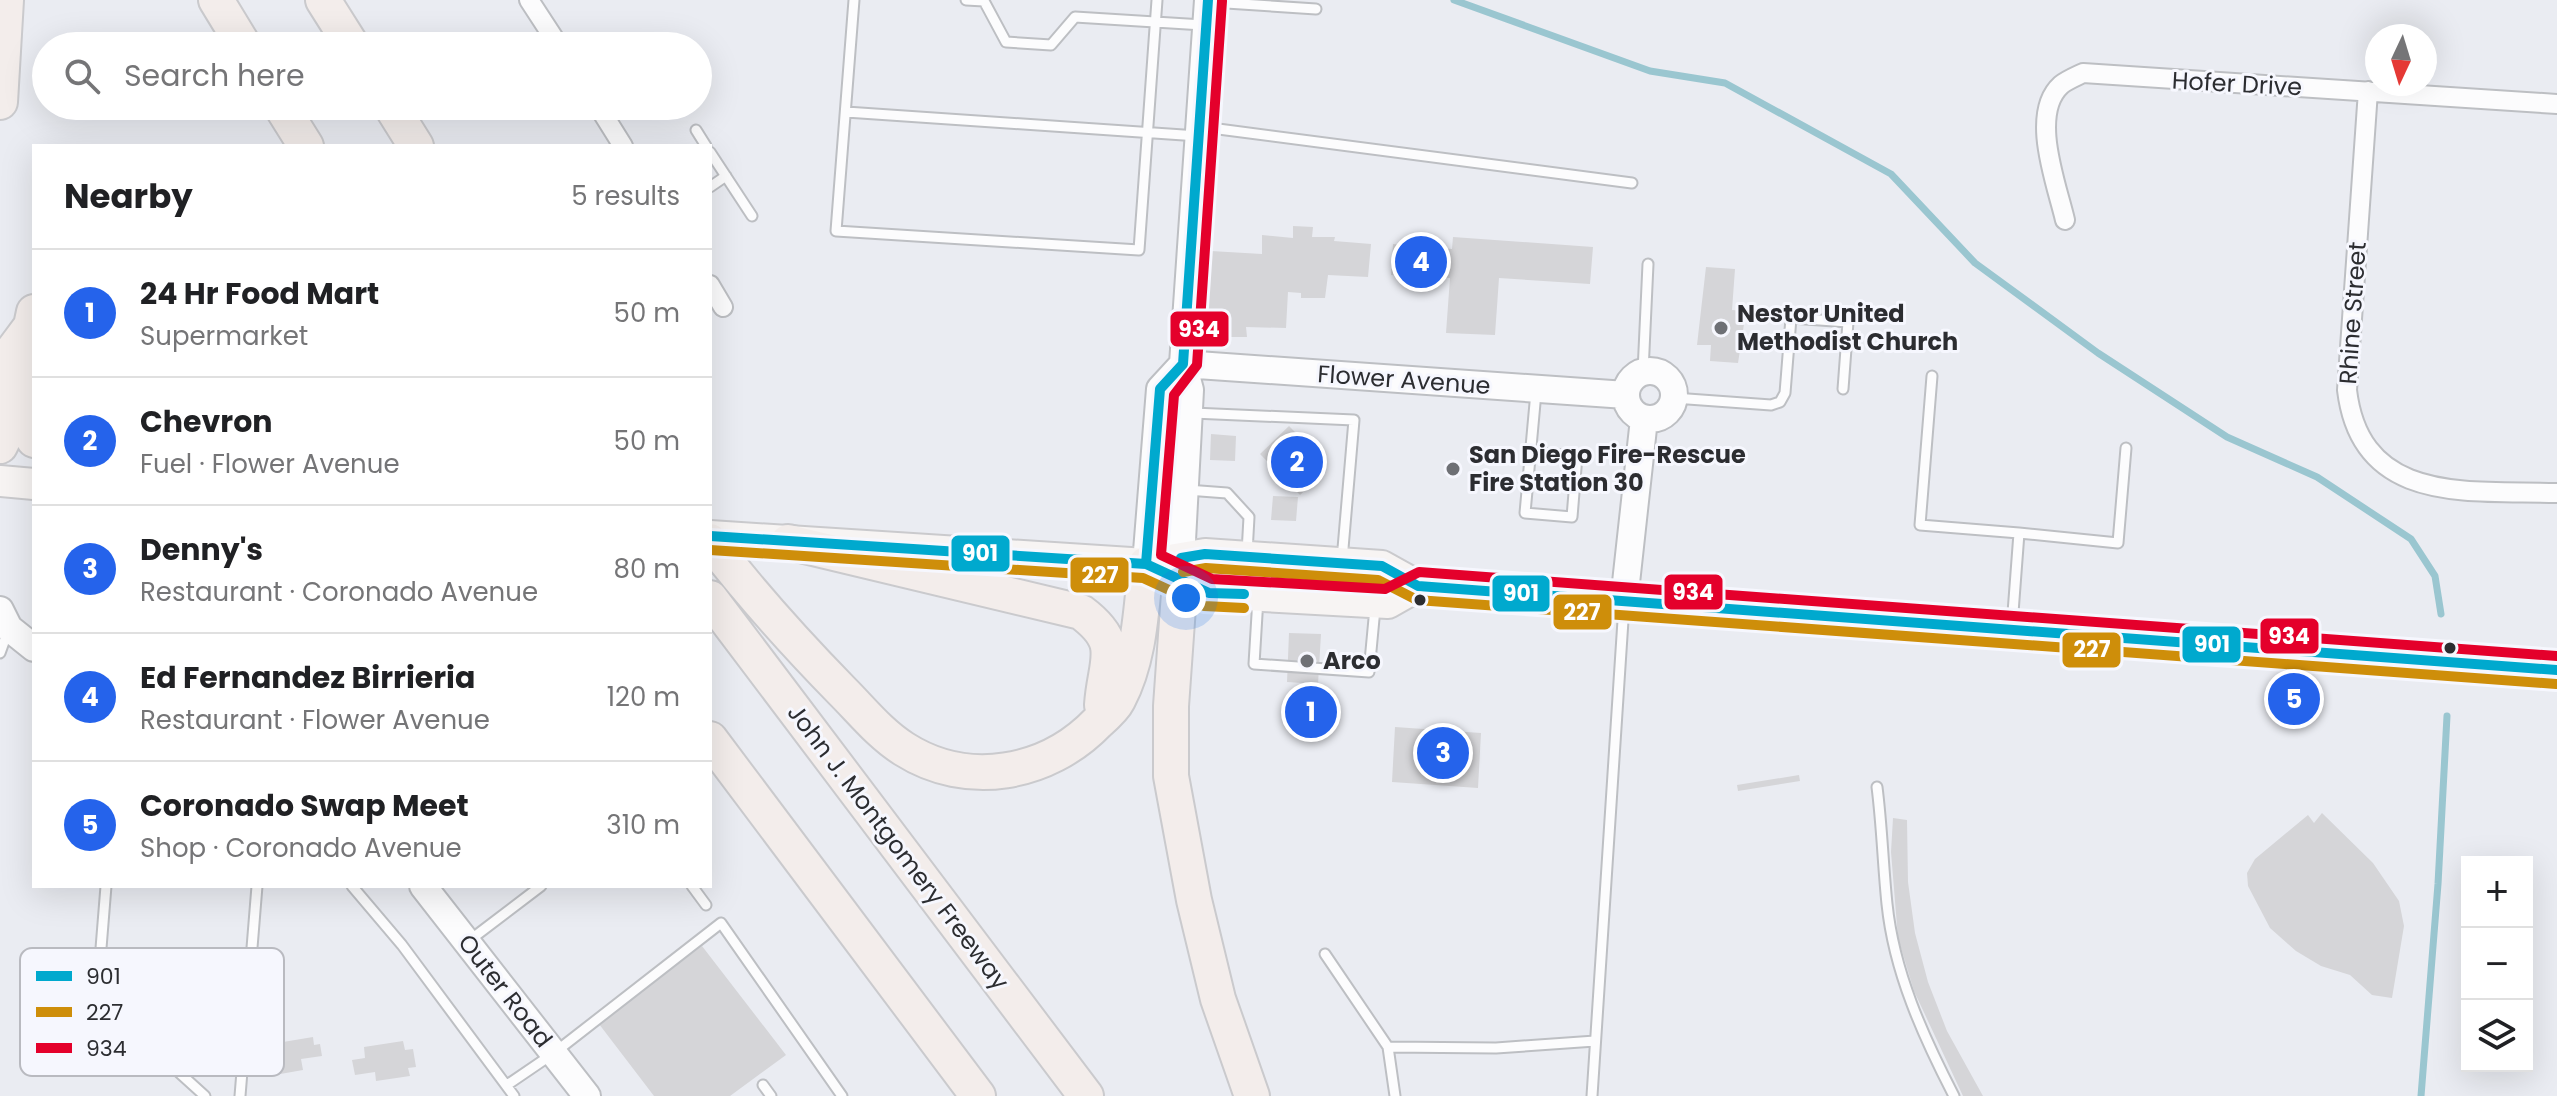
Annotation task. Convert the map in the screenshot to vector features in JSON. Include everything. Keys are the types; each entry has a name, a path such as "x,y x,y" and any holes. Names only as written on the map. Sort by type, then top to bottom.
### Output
{"highway":[{"path":"0,102 6,0"},
{"path":"216,0 235,32"},
{"path":"323,0 343,32"},
{"path":"290,120 305,144"},
{"path":"400,120 417,144"},
{"path":"0,446 5,436 11,353 32,321"},
{"path":"32,343 32,416"},
{"path":"712,541 756,600 877,727 923,760 965,771 987,773 1019,768 1069,748 1117,702 1135,660 1146,564"},
{"path":"788,542 1081,612 1108,637 1110,653 1101,719"},
{"path":"1181,569 1171,706 1171,776 1194,900 1218,999 1252,1096"},
{"name":"John J. Montgomery Freeway","path":"712,601 1086,1096"},
{"path":"712,742 978,1096"},
{"path":"712,770 873,957"}],"main road":[{"path":"0,481 32,484"},
{"path":"712,538 1146,564 1181,569 1209,593 1388,603 1418,586"},
{"path":"1181,569 1205,554 1342,563 1382,566 1418,586 2557,670"}],"street":[{"path":"529,0 550,32"},
{"path":"1181,569 1190,390 1183,364 1207,9"},
{"name":"Hofer Drive","path":"2065,220 2046,140 2048,111 2060,86 2083,73 2365,91"},
{"name":"Rhine Street","path":"2368,96 2347,374 2348,405 2359,435 2378,461 2406,479 2438,489 2557,493"},
{"name":"Hofer Drive","path":"2437,96 2557,104"},
{"path":"607,120 622,144"},
{"path":"712,288 723,307"},
{"path":"1146,564 1160,389 1183,364"},
{"name":"Flower Avenue","path":"1183,364 1626,395"},
{"path":"1643,372 1665,376 1674,390 1674,398 1660,417 1644,419 1630,410 1626,395 1630,381 1643,372"},
{"path":"1624,601 1644,419"},
{"path":"4,619 32,646"},
{"name":"Outer Road","path":"425,888 587,1096"}],"lane":[{"path":"854,0 836,231 1139,250 1157,0"},
{"path":"966,0 984,1 1006,42 1051,45 1075,17 1156,22 1207,9 1316,9"},
{"path":"846,112 1149,132 1199,132 1632,183"},
{"path":"696,130 705,144"},
{"path":"712,155 752,216"},
{"path":"712,186 726,176"},
{"path":"1643,372 1648,264"},
{"path":"1674,398 1771,405 1780,402 1785,393 1791,318 1848,322 1843,389"},
{"path":"1932,376 1920,525 2118,543 2126,448"},
{"path":"1530,452 1577,456 1572,517 1525,513 1530,452 1536,389"},
{"path":"1189,412 1354,420 1342,563"},
{"path":"1185,490 1227,493 1249,517 1246,556"},
{"path":"2011,630 2019,533"},
{"path":"1259,595 1254,664 1369,672 1375,603"},
{"path":"1592,1096 1624,601"},
{"path":"0,653 4,619"},
{"path":"1877,787 1887,905 1897,956 1925,1039 1954,1096"},
{"path":"101,948 106,888"},
{"path":"252,948 257,888"},
{"path":"354,888 514,1096"},
{"path":"467,942 538,888"},
{"path":"693,888 706,905"},
{"path":"507,1085 554,1053 721,923 842,1096"},
{"path":"1325,954 1388,1047 1395,1096"},
{"path":"1388,1047 1496,1048 1595,1041"},
{"path":"183,1076 205,1096"},
{"path":"240,1096 242,1076"},
{"path":"763,1085 771,1096"}],"building":[{"path":"1293,226 1313,227 1312,237 1335,237 1334,241 1371,244 1368,277 1328,275 1325,298 1301,298 1301,293 1288,292 1286,328 1246,327 1247,337 1206,337 1211,251 1262,254 1262,235 1293,238"},
{"path":"1453,237 1593,247 1590,284 1499,278 1495,335 1446,333 1450,278 1391,275 1393,244 1452,249"},
{"name":"Nestor United Methodist Church","path":"1706,267 1735,269 1732,310 1746,311 1738,363 1710,361 1711,345 1697,345"},
{"path":"1289,426 1299,436 1303,433 1316,447 1306,456 1323,474 1300,495 1260,454"},
{"path":"1211,434 1236,436 1235,461 1210,460"},
{"path":"1273,496 1298,497 1296,521 1271,520"},
{"path":"1289,633 1321,634 1318,684 1287,682"},
{"path":"1395,727 1481,733 1478,788 1392,782"},
{"path":"1799,775 1800,781 1738,791 1737,785"},
{"path":"2322,813 2373,863 2399,901 2404,926 2392,998 2372,995 2350,975 2321,966 2296,951 2270,928 2248,886 2247,873 2255,859 2308,815 2314,823"},
{"path":"1893,818 1907,820 1908,882 1915,933 1928,982 1947,1031 1983,1096 1963,1096 1914,991 1898,938 1891,852"},
{"path":"702,946 786,1055 730,1096 654,1096 599,1024"},
{"path":"313,1037 314,1045 320,1044 322,1056 301,1059 303,1070 284,1073 284,1042"},
{"path":"403,1041 405,1050 413,1049 416,1067 408,1068 410,1076 376,1081 375,1072 355,1075 352,1060 365,1058 364,1047"}],"waterway":[{"path":"1454,0 1650,71 1725,83 1891,174 1975,263 2098,353 2227,437 2317,477 2411,539 2435,576 2441,614"},
{"path":"2421,1096 2438,884 2447,716"}],"transit line":[{"name":"901","path":"1146,564 1160,389 1183,364 1208,0"},
{"name":"934","path":"1222,1 1197,365 1174,395 1161,555 1212,579 1385,589 1419,572 2557,656"},
{"name":"901","path":"712,536 1146,564 1209,593 1244,594"},
{"name":"227","path":"712,550 1143,578 1204,606 1244,608"},
{"name":"901","path":"1181,558 1205,554 1382,566 1418,586 2557,670"},
{"name":"227","path":"1183,572 1206,568 1378,580 1417,600 2556,684"}],"place":[{"name":"Ed Fernandez Birrieria","path":"1421,262"},
{"name":"Nestor United Methodist Church","path":"1721,328"},
{"name":"Chevron","path":"1297,462"},
{"name":"San Diego Fire-Rescue Fire Station 30","path":"1453,469"},
{"name":"Arco","path":"1307,661"},
{"name":"Coronado Swap Meet","path":"2294,699"},
{"name":"24 Hr Food Mart","path":"1311,712"},
{"name":"Denny's","path":"1443,753"}]}
